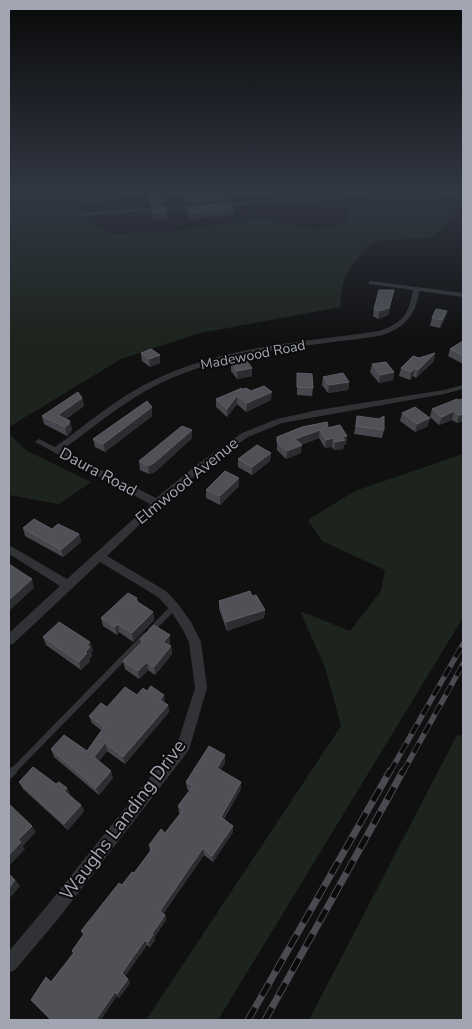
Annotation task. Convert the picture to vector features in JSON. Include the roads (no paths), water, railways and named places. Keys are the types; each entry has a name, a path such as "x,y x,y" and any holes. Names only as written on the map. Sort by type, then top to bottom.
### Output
{"street":[{"path":"371,283 463,295"},
{"name":"Madewood Road","path":"56,450 129,397 160,380 194,366 233,356 380,333 398,328 407,320 413,306 416,289"},
{"name":"Elmwood Avenue","path":"9,640 157,503 201,466 245,435 280,421 463,387"},
{"name":"Daura Road","path":"39,442 157,503"},
{"path":"9,549 68,585"},
{"name":"Waughs Landing Drive","path":"9,964 52,913 184,745 201,688 195,642 187,625 174,607 162,594 99,556"}],"lane":[{"path":"9,775 174,607"}],"railway":[{"path":"390,772 463,644"},
{"path":"403,772 463,664"},
{"path":"248,1020 390,771"},
{"path":"265,1020 403,771"}]}
